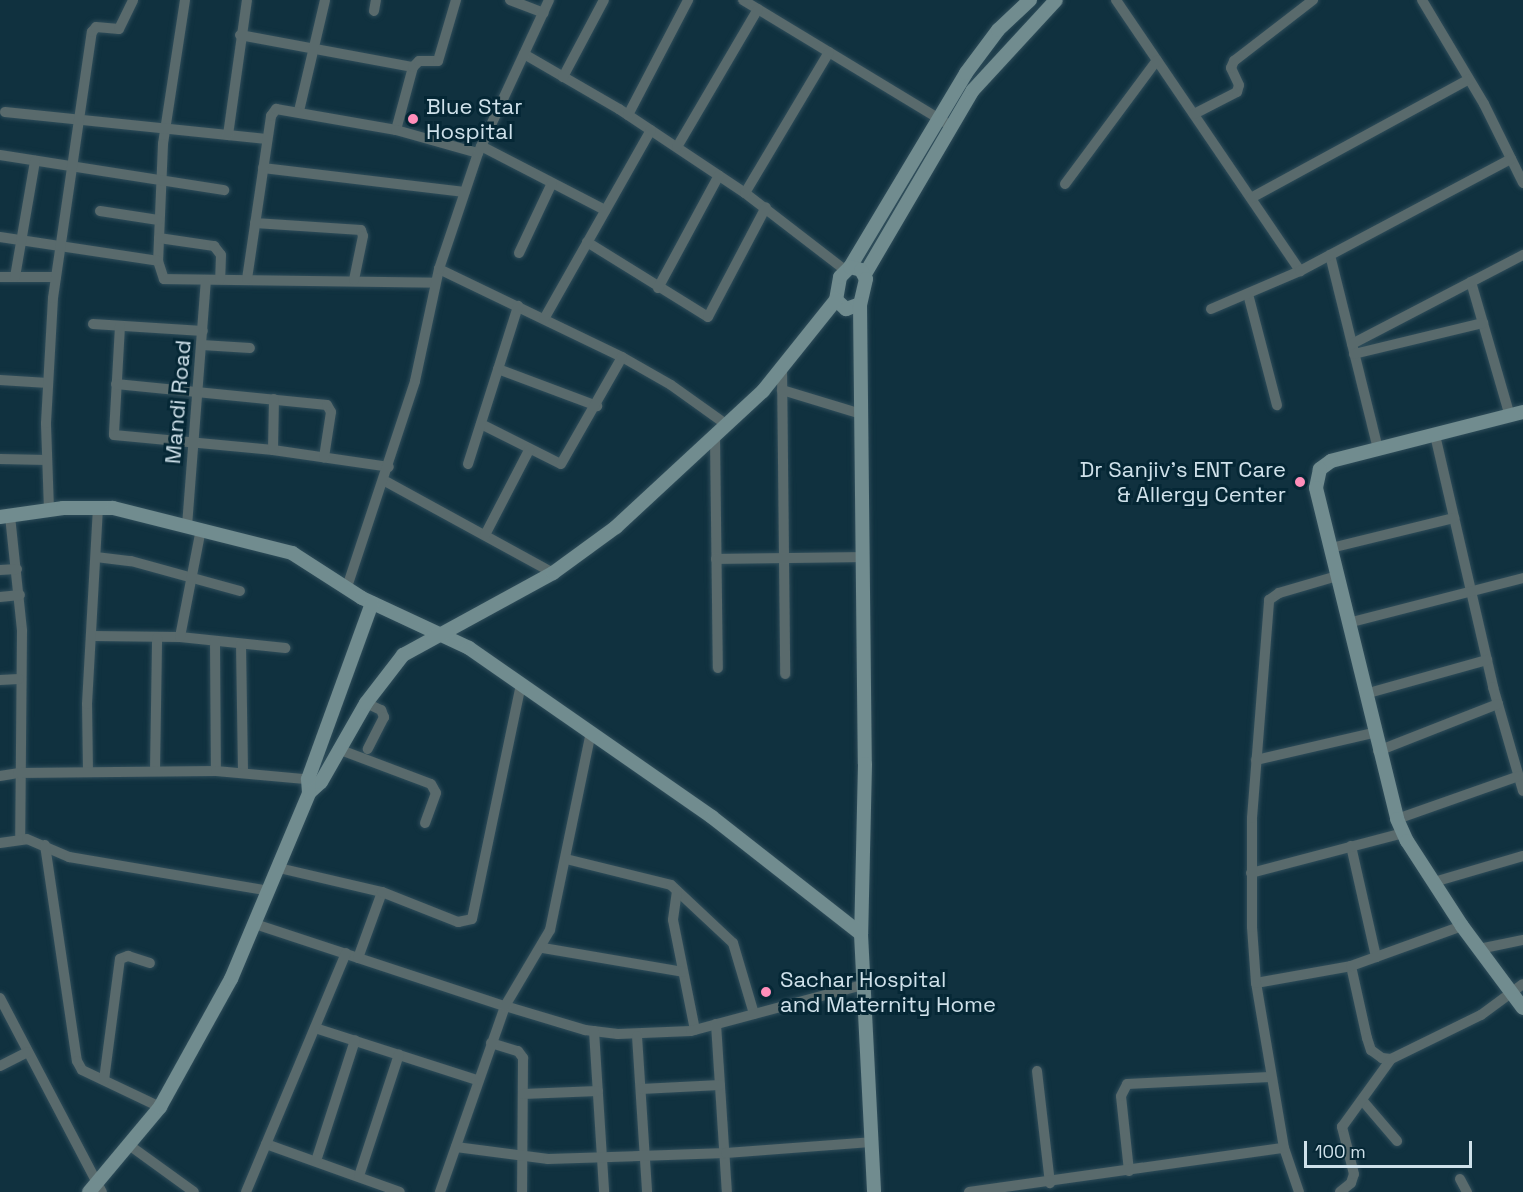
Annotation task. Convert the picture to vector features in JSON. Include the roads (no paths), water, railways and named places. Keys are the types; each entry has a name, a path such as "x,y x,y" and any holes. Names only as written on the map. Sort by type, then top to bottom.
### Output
{"street":[{"path":"50,510 47,460 48,383 56,277 93,29 119,29 133,0"},
{"path":"183,0 165,127 160,181 158,261 164,279 354,280 435,283"},
{"path":"228,135 240,35 247,0"},
{"path":"299,111 325,0"},
{"path":"396,130 413,67 418,61 438,61 456,0"},
{"path":"510,0 544,13"},
{"path":"347,587 385,481 415,381 435,283 479,150 549,0"},
{"path":"563,77 604,0"},
{"path":"628,115 688,0"},
{"path":"743,0 951,126"},
{"path":"860,304 846,309 836,300 835,292 848,268 938,118 998,30 1030,0"},
{"path":"874,1192 861,934 865,764 860,304 866,291 865,274 951,126 980,82 1056,0"},
{"path":"1116,0 1300,271"},
{"path":"1194,114 1238,92 1239,85 1231,68 1234,61 1313,0"},
{"path":"1422,0 1469,79 1523,183"},
{"path":"677,147 758,9"},
{"path":"240,35 413,67"},
{"path":"745,193 829,52"},
{"path":"524,54 628,115 766,207 848,268 865,274"},
{"path":"1065,184 1157,60"},
{"path":"1251,198 1469,79"},
{"path":"247,279 271,116 276,109 299,111 396,130 479,150 605,210"},
{"path":"5,112 165,127 267,140"},
{"path":"544,319 651,130"},
{"path":"0,155 224,190"},
{"path":"1211,309 1300,271 1511,159"},
{"path":"15,277 18,240 35,161"},
{"path":"263,168 465,192"},
{"path":"658,288 719,175"},
{"path":"519,253 552,183"},
{"path":"587,242 702,317 710,316 766,207"},
{"path":"100,211 158,220"},
{"path":"255,223 361,230 363,236 354,280"},
{"path":"0,237 158,261"},
{"path":"159,238 214,246 222,262 220,279"},
{"path":"1330,255 1378,449"},
{"path":"1353,349 1523,255"},
{"path":"439,269 622,357 671,385 727,425"},
{"path":"0,277 56,277"},
{"name":"Mandi Road","path":"180,637 193,576 194,444 206,281"},
{"path":"1471,282 1483,323 1516,414 1331,461 1320,469 1316,488 1373,733 1397,819 1403,833 1462,926 1479,949 1518,989 1523,1008"},
{"path":"1248,294 1277,405"},
{"path":"315,780 338,749 366,703 404,655 440,633 553,573 616,526 727,425 782,366 836,300"},
{"path":"468,464 518,306"},
{"path":"1353,349 1483,323"},
{"path":"93,324 203,331"},
{"path":"120,326 114,435 273,450 389,467"},
{"path":"202,345 250,348"},
{"path":"481,424 561,464 597,406 622,357"},
{"path":"782,366 785,674"},
{"path":"498,369 597,406"},
{"path":"0,380 48,383"},
{"path":"116,384 329,406 324,457"},
{"path":"782,390 861,414"},
{"path":"273,450 274,399"},
{"path":"1435,435 1487,660 1523,791"},
{"path":"715,437 718,668"},
{"path":"485,535 530,450"},
{"path":"0,459 47,460"},
{"path":"385,481 553,573"},
{"path":"20,840 18,772 20,595 17,569 5,517 50,510 98,508 194,527 292,553 372,603 440,633 521,684 712,817 861,934"},
{"path":"88,772 87,704 93,636 98,508"},
{"path":"1331,548 1454,518"},
{"path":"96,557 193,576 240,591"},
{"path":"716,559 863,557"},
{"path":"0,570 17,569"},
{"path":"1299,1192 1284,1148 1270,1077 1257,983 1251,873 1256,760 1269,600 1279,593 1337,576"},
{"path":"1348,622 1523,578"},
{"path":"0,597 20,595"},
{"path":"0,998 96,1189 160,1107 231,979 315,780 372,603"},
{"path":"93,636 180,637 285,648"},
{"path":"155,771 157,638"},
{"path":"215,641 216,771"},
{"path":"240,644 243,772"},
{"path":"1365,694 1487,660"},
{"path":"0,680 19,679"},
{"path":"279,868 382,892 458,922 472,919 521,684"},
{"path":"366,703 381,710 384,717 368,749"},
{"path":"1378,751 1498,704"},
{"path":"440,1192 477,1080 505,1006 543,948 566,859 591,732"},
{"path":"1256,760 1373,733"},
{"path":"338,749 431,784 436,793 425,823"},
{"path":"0,776 18,772 216,771 315,780"},
{"path":"1397,819 1519,776"},
{"path":"1251,873 1403,833"},
{"path":"0,843 20,840 45,846 62,855 99,863 269,891"},
{"path":"45,846 75,1053 82,1070 160,1107"},
{"path":"1351,846 1376,957"},
{"path":"1434,882 1523,856"},
{"path":"566,859 661,881 677,891 733,943 754,1014"},
{"path":"677,891 673,920 695,1030"},
{"path":"358,957 382,892"},
{"path":"255,924 505,1006 594,1031 637,1036 695,1030 863,985"},
{"path":"1257,983 1351,966 1462,926"},
{"path":"1479,949 1523,940"},
{"path":"543,948 683,972"},
{"path":"246,1192 346,953"},
{"path":"104,1080 120,959 128,956 150,963"},
{"path":"1351,966 1371,1050 1391,1059"},
{"path":"1340,1192 1351,1183 1354,1174 1342,1127 1391,1059 1481,1015 1518,989"},
{"path":"716,1024 727,1192"},
{"path":"315,1028 477,1080"},
{"path":"594,1031 604,1192"},
{"path":"637,1036 647,1192"},
{"path":"316,1161 355,1040"},
{"path":"490,1043 521,1054 522,1192"},
{"path":"0,1066 28,1052"},
{"path":"359,1176 399,1054"},
{"path":"1037,1071 1050,1183"},
{"path":"1129,1171 1121,1096 1127,1084 1270,1077"},
{"path":"641,1089 720,1085"},
{"path":"523,1094 598,1091"},
{"path":"1362,1100 1397,1141"},
{"path":"456,1147 523,1158 726,1153 871,1143"},
{"path":"266,1144 400,1192"},
{"path":"129,1145 194,1192"},
{"path":"969,1192 1050,1183 1284,1148"},
{"path":"1460,1179 1467,1192"}],"place":[{"name":"Blue Star Hospital","path":"413,119"},
{"name":"Dr Sanjiv's ENT Care & Allergy Center","path":"1300,482"},
{"name":"Sachar Hospital and Maternity Home","path":"766,992"}]}
